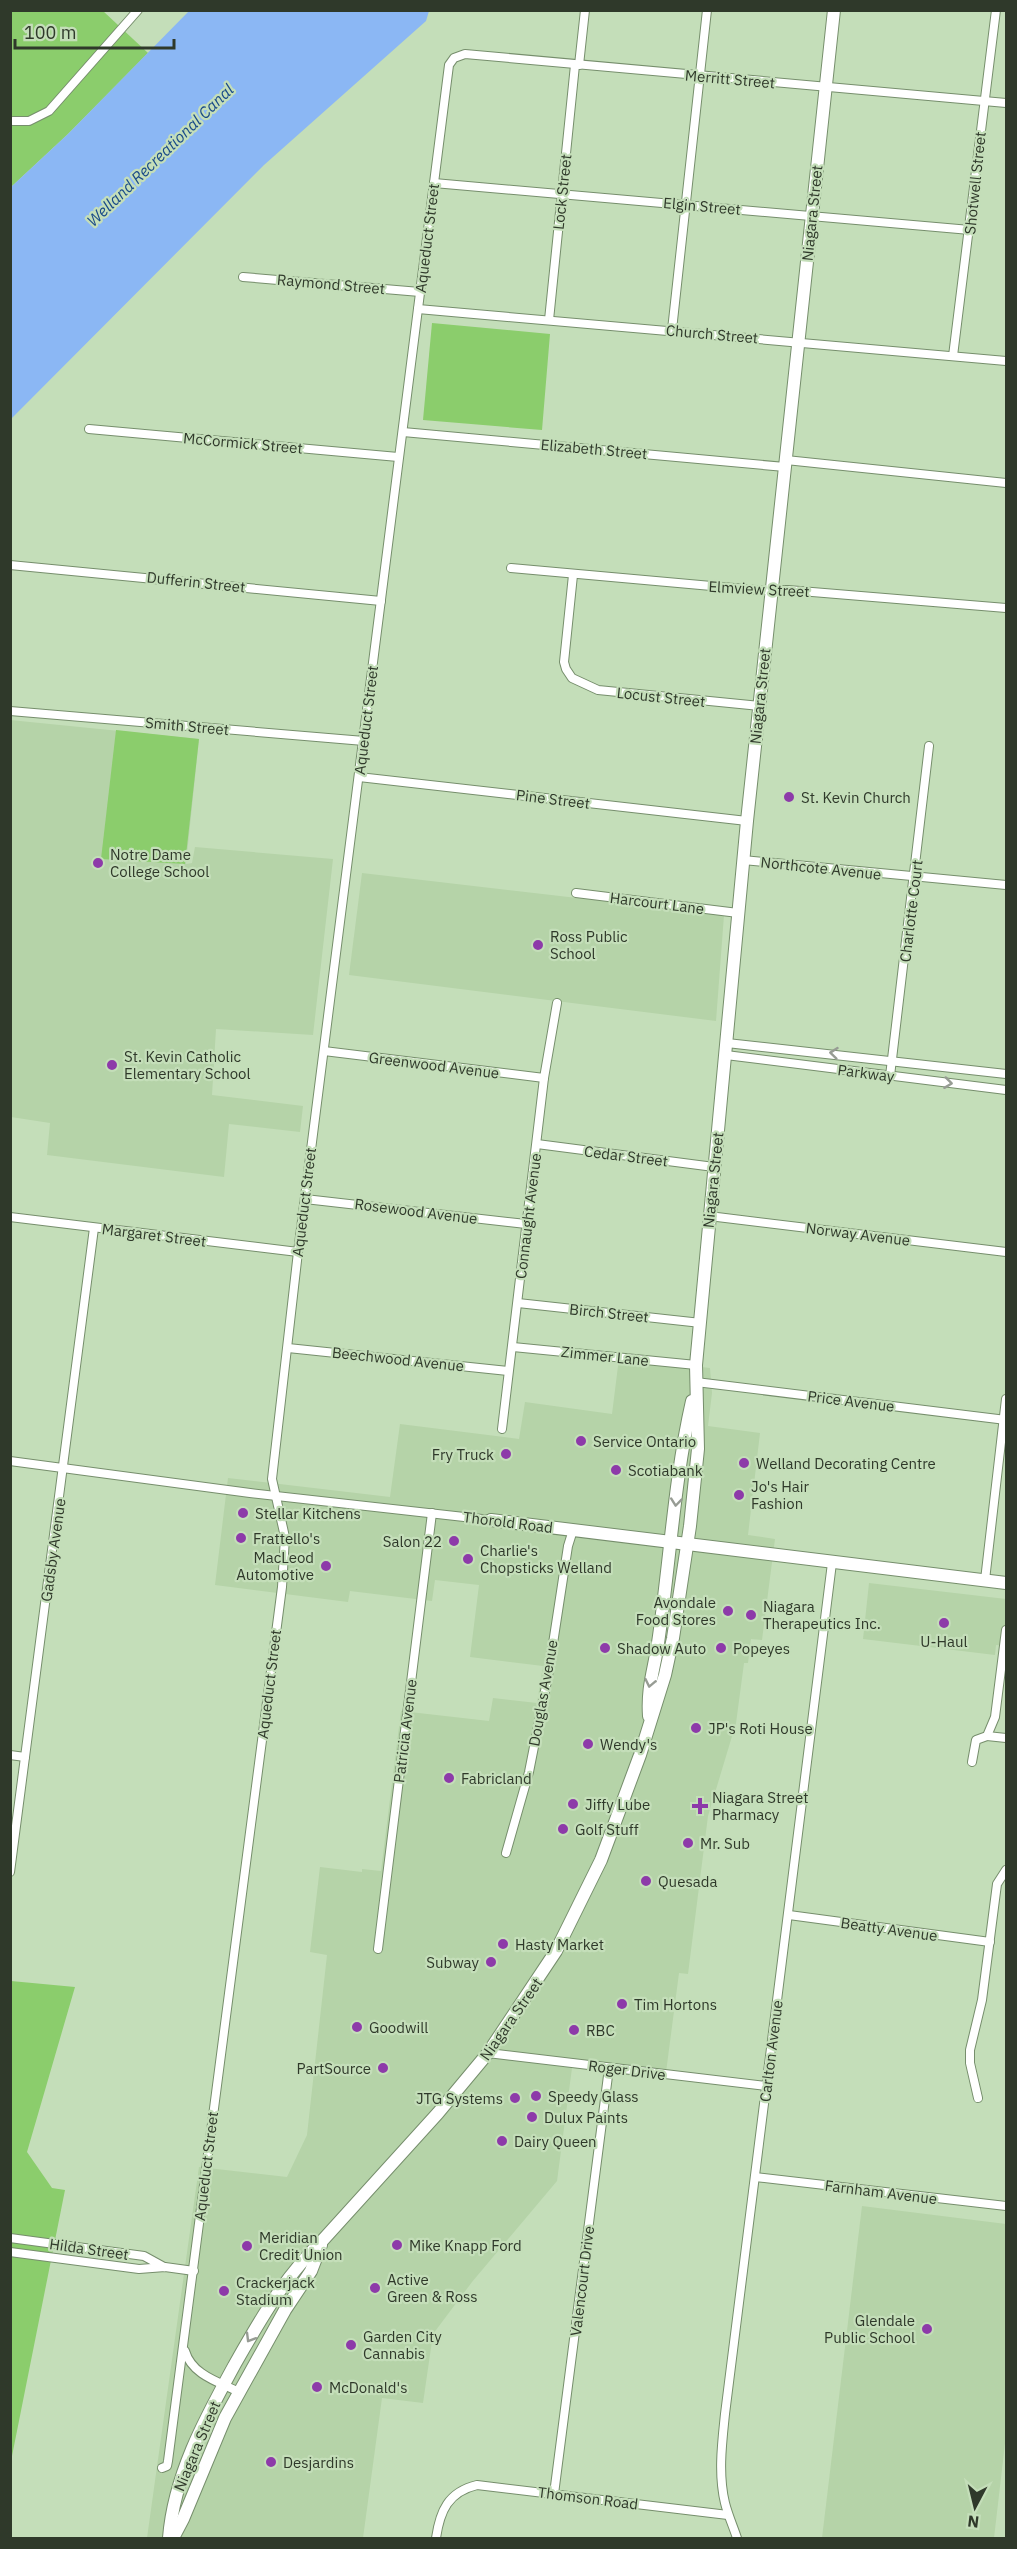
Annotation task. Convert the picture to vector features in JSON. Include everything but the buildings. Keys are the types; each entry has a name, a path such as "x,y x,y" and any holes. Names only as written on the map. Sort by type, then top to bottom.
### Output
{"main road":[{"name":"Niagara Street","path":"171,2538 171,2513 181,2480 209,2410 286,2282 300,2262 322,2241 438,2113 488,2053 541,1976 584,1899 617,1822 665,1675 687,1544 698,1449 696,1365 709,1216 747,821 834,10"},
{"name":"Niagara Street","path":"649,1723 648,1691 658,1643 681,1447 696,1382"},
{"name":"Thorold Road","path":"491,1521 1006,1583"},
{"name":"Niagara Street","path":"171,2538 183,2519 225,2418 285,2310 311,2271 322,2241"}],"street":[{"path":"12,121 29,121 49,111 138,10"},
{"name":"Lock Street","path":"549,320 561,194 585,10"},
{"path":"672,330 707,10"},
{"name":"Shotwell Street","path":"953,356 996,10"},
{"name":"Merritt Street","path":"454,58 465,54 1006,103"},
{"name":"Aqueduct Street","path":"162,2468 168,2464 184,2348 284,1570 285,1536 272,1479 298,1252 398,457 448,72 454,58"},
{"name":"Elgin Street","path":"434,183 970,230"},
{"name":"Raymond Street","path":"243,277 420,292"},
{"name":"Church Street","path":"418,309 1006,361"},
{"name":"McCormick Street","path":"89,429 398,457"},
{"name":"Elizabeth Street","path":"403,432 1006,483"},
{"name":"Dufferin Street","path":"10,565 381,601"},
{"name":"Elmview Street","path":"511,568 573,575 1006,608"},
{"name":"Locust Street","path":"573,575 565,654 567,673 575,681 598,690 760,706"},
{"name":"Smith Street","path":"10,711 364,741"},
{"name":"Charlotte Court","path":"890,1076 929,746"},
{"name":"Pine Street","path":"359,777 747,821"},
{"name":"Northcote Avenue","path":"743,860 1006,885"},
{"name":"Harcourt Lane","path":"576,893 738,913"},
{"name":"Connaught Avenue","path":"502,1429 544,1078 556,1003"},
{"name":"Parkway","path":"726,1049 892,1059 1006,1074"},
{"name":"Parkway","path":"726,1049 890,1076 1006,1090"},
{"name":"Greenwood Avenue","path":"324,1052 544,1078"},
{"name":"Cedar Street","path":"537,1144 714,1167"},
{"name":"Rosewood Avenue","path":"305,1198 526,1224"},
{"name":"Norway Avenue","path":"709,1216 1006,1252"},
{"name":"Margaret Street","path":"10,1217 298,1252"},
{"name":"Gadsby Avenue","path":"10,1872 94,1228"},
{"name":"Birch Street","path":"518,1303 700,1323"},
{"name":"Zimmer Lane","path":"513,1347 696,1365"},
{"name":"Beechwood Avenue","path":"288,1348 508,1371"},
{"name":"Price Avenue","path":"696,1382 1005,1420"},
{"path":"985,1580 1006,1399"},
{"name":"Thorold Road","path":"10,1461 276,1496 491,1521"},
{"name":"Patricia Avenue","path":"378,1949 432,1513"},
{"name":"Douglas Avenue","path":"506,1853 529,1772 548,1676 564,1566 573,1530"},
{"name":"Carlton Avenue","path":"737,2538 728,2515 722,2473 723,2433 832,1563"},
{"path":"987,1736 994,1717 1006,1630"},
{"path":"972,1762 976,1740 987,1736 1006,1738"},
{"path":"10,1755 25,1757"},
{"path":"978,2098 971,2070 970,2050 982,2000 997,1884 1006,1870"},
{"name":"Beatty Avenue","path":"789,1916 990,1942"},
{"name":"Roger Drive","path":"488,2053 766,2086"},
{"name":"Valencourt Drive","path":"554,2494 609,2068"},
{"name":"Farnham Avenue","path":"755,2177 1006,2206"},
{"name":"Hilda Street","path":"10,2238 144,2256 165,2267"},
{"name":"Hilda Street","path":"10,2252 138,2269 165,2267 194,2271"},
{"path":"184,2348 196,2370 239,2392"},
{"name":"Thomson Road","path":"436,2538 440,2516 451,2498 470,2487 484,2485 728,2515"}],"shaded area":[{"path":"10,720 199,739 186,864 192,863 195,847 333,859 313,1035 216,1029 212,1095 303,1106 300,1132 229,1124 224,1177 47,1155 50,1123 11,1117"},
{"name":"Ross Public School","path":"362,873 724,915 716,1021 349,975"},
{"path":"619,1358 710,1368 712,1393 708,1426 760,1433 748,1535 775,1539 762,1640 751,1639 748,1663 744,1663 736,1723 708,1816 688,1974 679,1973 665,2080 572,2068 557,2181 472,2282 433,2334 423,2403 382,2398 363,2538 147,2538 199,2167 287,2177 307,2135 327,1955 310,1952 320,1867 362,1872 362,1869 381,1871 401,1711 489,1721 493,1698 537,1703 543,1666 470,1657 479,1585 435,1580 432,1601 350,1591 348,1602 215,1585 228,1478 390,1497 400,1424 519,1439 525,1402 612,1414"},
{"path":"869,1583 1006,1599 1006,1646 996,1645 995,1655 863,1639"},
{"name":"Glendale Public School","path":"862,2206 1006,2224 1006,2435 994,2538 822,2538"}],"green space":[{"path":"11,11 103,11 148,53 68,134 11,187"},
{"path":"432,323 550,334 542,430 423,420"},
{"path":"116,730 199,739 185,864 101,859"},
{"path":"11,1981 75,1987 27,2152 52,2188 65,2190 11,2461"}],"water":[{"name":"Welland Recreational Canal","path":"189,11 429,11 426,21 264,165 11,419 11,187 68,134"}],"place":[{"name":"St. Kevin Church","path":"789,797"},
{"name":"Notre Dame College School","path":"98,863"},
{"name":"Ross Public School","path":"538,945"},
{"name":"St. Kevin Catholic Elementary School","path":"112,1065"},
{"name":"Service Ontario","path":"581,1441"},
{"name":"Fry Truck","path":"506,1454"},
{"name":"Welland Decorating Centre","path":"744,1463"},
{"name":"Scotiabank","path":"616,1470"},
{"name":"Jo's Hair Fashion","path":"739,1495"},
{"name":"Stellar Kitchens","path":"243,1513"},
{"name":"Frattello's","path":"241,1538"},
{"name":"Salon 22","path":"454,1541"},
{"name":"Charlie's Chopsticks Welland","path":"468,1559"},
{"name":"MacLeod Automotive","path":"326,1566"},
{"name":"Avondale Food Stores","path":"728,1611"},
{"name":"Niagara Therapeutics Inc.","path":"751,1615"},
{"name":"U-Haul","path":"944,1623"},
{"name":"Shadow Auto","path":"605,1648"},
{"name":"Popeyes","path":"721,1648"},
{"name":"JP's Roti House","path":"696,1728"},
{"name":"Wendy's","path":"588,1744"},
{"name":"Fabricland","path":"449,1778"},
{"name":"Jiffy Lube","path":"573,1804"},
{"name":"Niagara Street Pharmacy","path":"700,1806"},
{"name":"Golf Stuff","path":"563,1829"},
{"name":"Mr. Sub","path":"688,1843"},
{"name":"Quesada","path":"646,1881"},
{"name":"Hasty Market","path":"503,1944"},
{"name":"Subway","path":"491,1962"},
{"name":"Tim Hortons","path":"622,2004"},
{"name":"Goodwill","path":"357,2027"},
{"name":"RBC","path":"574,2030"},
{"name":"PartSource","path":"383,2068"},
{"name":"Speedy Glass","path":"536,2096"},
{"name":"JTG Systems","path":"515,2098"},
{"name":"Dulux Paints","path":"532,2117"},
{"name":"Dairy Queen","path":"502,2141"},
{"name":"Mike Knapp Ford","path":"397,2245"},
{"name":"Meridian Credit Union","path":"247,2246"},
{"name":"Active Green & Ross","path":"375,2288"},
{"name":"Crackerjack Stadium","path":"224,2291"},
{"name":"Glendale Public School","path":"927,2329"},
{"name":"Garden City Cannabis","path":"351,2345"},
{"name":"McDonald's","path":"317,2387"},
{"name":"Desjardins","path":"271,2462"}]}
